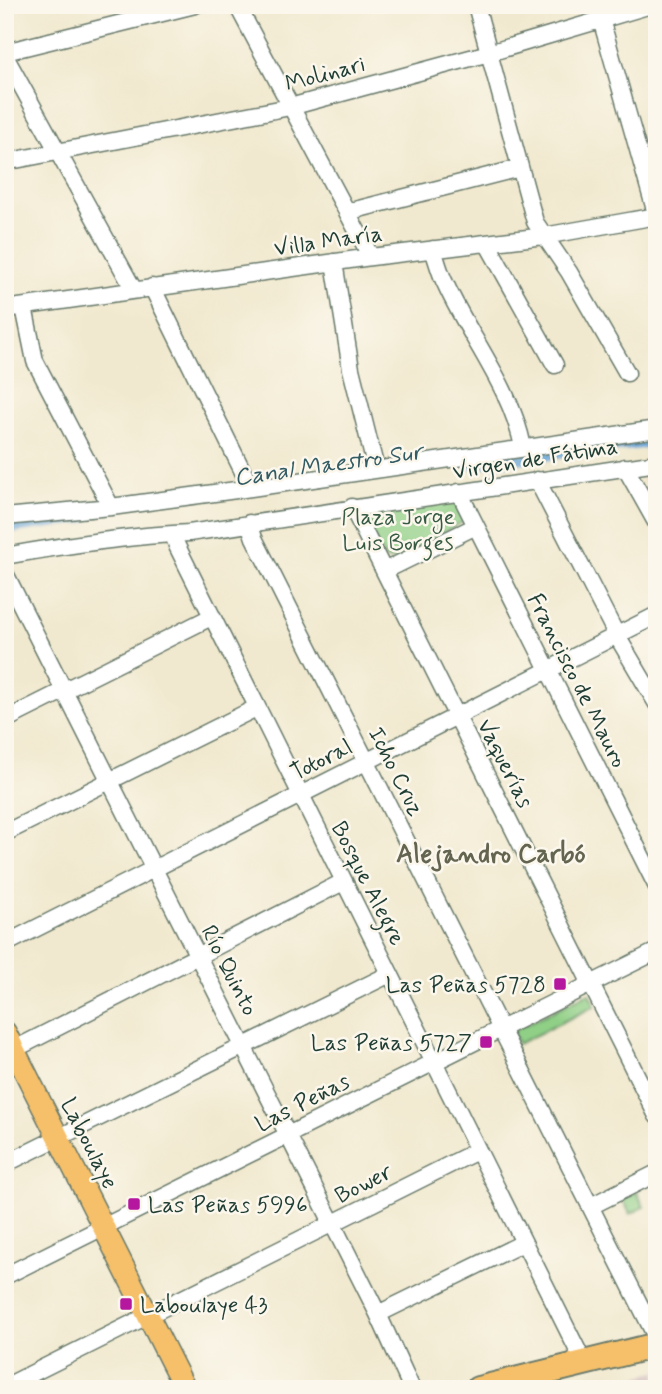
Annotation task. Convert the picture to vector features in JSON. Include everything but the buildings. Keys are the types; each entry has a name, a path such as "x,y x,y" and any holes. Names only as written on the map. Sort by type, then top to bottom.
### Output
{"highway":[{"path":"478,1389 657,1345"},
{"path":"541,1389 657,1360"}],"main road":[{"name":"Laboulaye","path":"8,1045 185,1389"}],"street":[{"path":"134,290 5,54 195,5"},
{"path":"237,5 371,257"},
{"path":"476,5 536,222 569,272 627,373"},
{"name":"Molinari","path":"5,162 290,107 489,53 598,12 651,5"},
{"path":"598,12 657,216"},
{"path":"348,212 520,168"},
{"name":"Villa María","path":"5,309 334,262 544,236 657,216"},
{"path":"487,243 555,365"},
{"path":"433,250 447,288 513,411 523,447"},
{"path":"334,262 351,369 376,469"},
{"path":"152,288 251,488"},
{"path":"24,307 35,361 111,506"},
{"name":"Virgen de Fátima","path":"5,517 251,488 657,429"},
{"name":"Virgen de Fátima","path":"5,556 657,463"},
{"path":"625,467 657,524"},
{"path":"537,480 617,636 657,704"},
{"name":"Francisco de Mauro","path":"459,492 657,887"},
{"name":"Vaquerías","path":"352,507 657,1116"},
{"name":"Icho Cruz","path":"249,523 254,538 657,1339"},
{"path":"384,572 476,526"},
{"name":"Bosque Alegre","path":"173,534 299,795 584,1363"},
{"name":"Río Quinto","path":"5,573 378,1314 412,1389"},
{"path":"5,610 20,603"},
{"name":"Totoral","path":"5,944 657,615"},
{"path":"5,720 211,617"},
{"path":"5,833 256,708"},
{"path":"8,1045 198,957 343,883"},
{"name":"Las Peñas","path":"5,1276 657,951"},
{"path":"5,1164 390,974"},
{"name":"Bower","path":"5,1387 477,1151"},
{"path":"591,1206 657,1172"},
{"path":"378,1314 523,1243"}],"shaded area":[{"path":"657,468 657,503 640,475 643,470"},
{"path":"657,1371 657,1389 596,1389"}],"green space":[{"name":"Plaza Jorge Luis Borges","path":"456,499 466,520 392,561 384,558 361,514"},
{"path":"589,993 595,1006 518,1044 512,1031"},
{"path":"637,1192 644,1207 630,1214 623,1199"}],"waterway":[{"name":"Canal Maestro Sur","path":"469,464 657,441"},
{"name":"Canal Maestro Sur","path":"5,528 84,517"}],"place":[{"name":"Las Peñas 5728","path":"560,984"},
{"name":"Las Peñas 5727","path":"486,1042"},
{"name":"Las Peñas 5996","path":"134,1204"},
{"name":"Laboulaye 43","path":"126,1304"}],"district":[{"name":"Alejandro Carbó","path":"491,853"}]}
